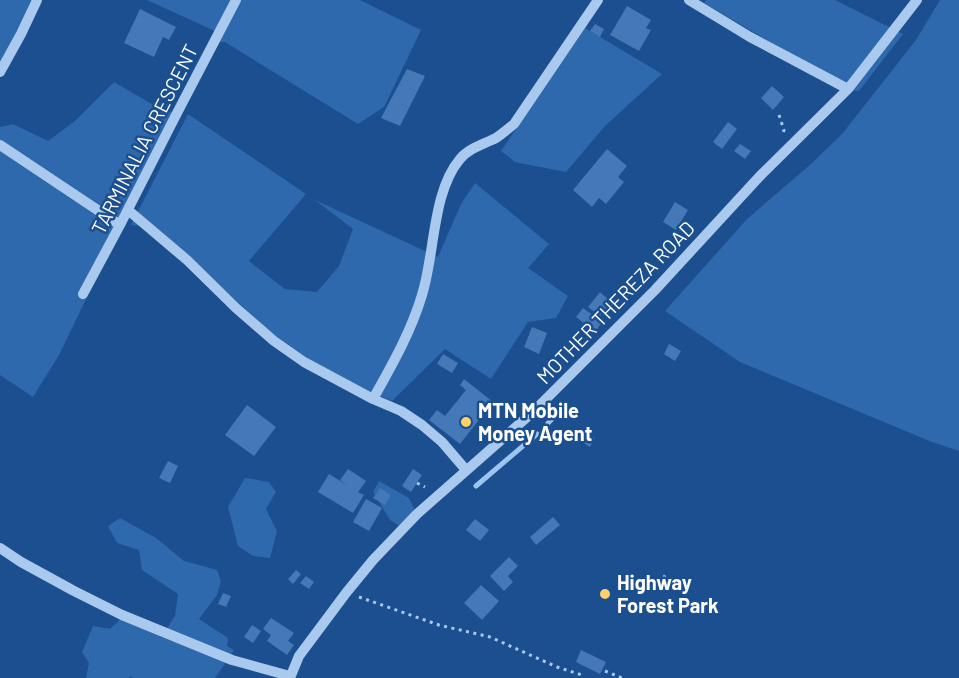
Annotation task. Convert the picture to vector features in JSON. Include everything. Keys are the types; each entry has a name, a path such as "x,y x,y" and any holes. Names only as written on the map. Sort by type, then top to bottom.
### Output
{"street":[{"path":"0,72 37,0"},
{"name":"TARMINALIA CRESCENT","path":"83,294 236,0"},
{"path":"373,399 414,320 423,293 442,196 451,172 461,157 498,137 514,124 598,0"},
{"path":"689,0 750,37 848,89"},
{"name":"MOTHER THEREZA ROAD","path":"290,677 298,656 346,592 373,561 417,514 534,411 655,290 761,175 848,89 917,0"},
{"path":"0,145 120,225"},
{"path":"128,210 187,260 274,341 304,362 373,399 401,411 422,425 442,442 466,470"},
{"path":"0,548 21,562 122,615 232,660 290,677"}],"path":[{"path":"663,576 687,587"},
{"path":"346,592 439,625 490,637 557,667 585,676"},
{"path":"605,671 622,678"}],"shaded area":[{"path":"0,0 31,0 0,75"},
{"path":"147,0 230,0 217,32"},
{"path":"237,0 360,0 421,30 384,107 358,124 225,42 215,42"},
{"path":"706,0 835,0 903,34 859,91 848,90 704,3"},
{"path":"940,0 959,0 959,451 932,442 740,362 665,311 747,219 842,134 916,40"},
{"path":"585,28 662,74 605,126 566,172 515,162 501,151"},
{"path":"114,82 150,103 176,114 59,355 33,397 0,375 0,127 13,124 48,141 75,121"},
{"path":"188,114 306,194 249,261 285,289 317,292 339,266 353,229 315,200 438,257 461,204 475,183 549,244 528,268 568,296 556,318 528,322 491,379 445,349 392,401 307,365 219,285 145,226 131,225"},
{"path":"245,478 269,482 276,492 266,509 277,531 270,558 253,556 238,546 228,507"},
{"path":"379,481 409,498 419,519 407,531 390,520 373,492"},
{"path":"120,518 156,538 184,561 217,570 221,581 217,595 199,619 228,638 227,646 234,650 215,678 133,678 130,676 129,678 86,678 89,663 82,652 93,626 110,629 128,612 164,633 175,616 178,594 142,570 139,550 117,543 108,526"}],"building":[{"path":"627,6 651,20 646,28 651,30 639,51 610,35"},
{"path":"140,9 176,27 169,40 163,37 154,57 124,43"},
{"path":"595,24 604,29 600,37 590,31"},
{"path":"407,69 425,76 400,126 381,118"},
{"path":"772,86 784,97 773,110 761,98"},
{"path":"728,122 737,129 722,149 713,142"},
{"path":"740,144 751,151 745,159 734,151"},
{"path":"607,149 627,166 618,177 624,182 606,204 599,198 592,207 573,190"},
{"path":"675,202 688,210 676,230 663,222"},
{"path":"600,292 611,302 600,316 588,307"},
{"path":"583,308 602,322 595,332 576,317"},
{"path":"532,327 547,333 539,354 524,347"},
{"path":"669,344 681,351 675,361 664,354"},
{"path":"443,354 458,363 452,373 437,364"},
{"path":"464,379 493,402 460,444 429,420 437,410 445,416 466,390 460,385"},
{"path":"247,405 276,427 254,456 225,435"},
{"path":"587,433 595,438 590,447 582,442"},
{"path":"168,461 178,466 170,483 159,478"},
{"path":"348,469 366,481 358,492 364,495 353,513 318,492 329,474 347,485 340,480"},
{"path":"413,469 422,475 411,492 402,486"},
{"path":"380,488 391,495 385,505 373,498"},
{"path":"366,499 382,508 369,531 353,522"},
{"path":"553,517 560,525 536,545 530,537"},
{"path":"475,519 489,530 480,541 466,530"},
{"path":"509,557 518,566 508,576 513,582 504,591 490,576"},
{"path":"296,570 301,574 293,584 288,579"},
{"path":"306,576 314,582 309,589 300,583"},
{"path":"481,585 499,601 482,620 464,603"},
{"path":"223,593 231,596 226,607 218,604"},
{"path":"271,618 294,633 288,641 294,645 287,655 267,641 271,635 263,629"},
{"path":"252,625 261,631 253,643 244,637"},
{"path":"581,650 606,662 600,674 576,662"}],"waterway":[{"path":"548,423 554,417"},
{"path":"476,486 537,434"}],"place":[{"name":"MTN Mobile Money Agent","path":"466,422"},
{"name":"Highway Forest Park","path":"605,594"}]}
